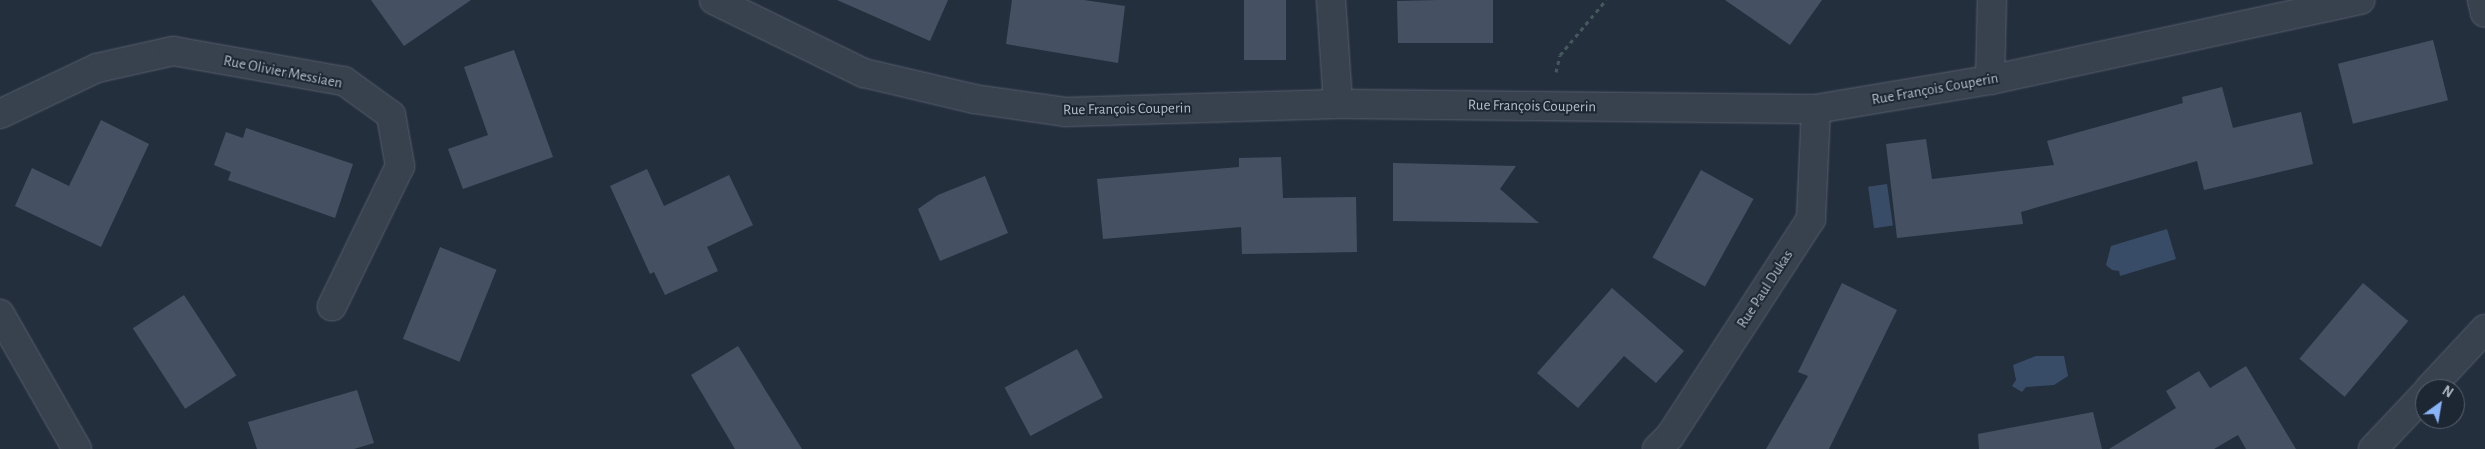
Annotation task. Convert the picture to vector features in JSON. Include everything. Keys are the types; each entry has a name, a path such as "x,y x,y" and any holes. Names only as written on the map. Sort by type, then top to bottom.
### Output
{"street":[{"name":"Rue François Couperin","path":"714,0 864,73 974,99 1065,112 1338,104 1816,109 1990,80 2360,0"},
{"path":"1331,0 1338,104"},
{"path":"1990,80 1992,0"},
{"path":"2482,0 2485,13"},
{"name":"Rue Olivier Messiaen","path":"0,114 96,68 173,50 344,81 391,115 400,166 332,306"},
{"name":"Rue Paul Dukas","path":"1658,449 1670,436 1811,218 1816,109"},
{"path":"0,314 76,449"},
{"path":"2438,379 2485,329"},
{"path":"2373,449 2415,405"}],"path":[{"path":"1548,106 1560,55 1606,0"}],"water":[{"path":"1887,184 1893,226 1874,228 1868,187"},
{"path":"2167,229 2176,259 2120,276 2119,271 2112,270 2106,265 2111,246"},
{"path":"2036,356 2064,356 2068,376 2054,385 2026,387 2022,392 2012,386 2016,380 2013,365"}],"building":[{"path":"371,0 471,0 404,46"},
{"path":"837,0 948,0 930,41"},
{"path":"1012,0 1084,0 1125,6 1118,63 1006,44"},
{"path":"1244,0 1286,0 1286,60 1244,60"},
{"path":"1493,0 1493,43 1398,43 1397,1"},
{"path":"1725,0 1822,0 1790,45"},
{"path":"2433,40 2448,100 2353,124 2338,64"},
{"path":"514,50 553,157 463,189 448,149 488,135 464,67"},
{"path":"2222,87 2233,128 2301,112 2313,164 2204,190 2197,161 2021,212 2023,224 1897,238 1886,144 1926,139 1932,179 2054,165 2047,141 2183,103 2182,97"},
{"path":"101,120 149,144 101,247 15,206 32,168 69,186"},
{"path":"246,128 353,164 335,218 228,180 231,172 214,165 226,132 243,138"},
{"path":"1281,157 1283,198 1356,197 1357,252 1242,254 1241,227 1103,239 1097,179 1239,167 1239,158"},
{"path":"1393,163 1516,166 1500,189 1539,223 1393,221"},
{"path":"647,169 664,206 729,175 753,225 707,247 718,271 665,295 654,272 650,274 610,186"},
{"path":"1701,170 1753,199 1705,287 1653,257"},
{"path":"985,176 1008,233 940,261 918,209 938,195"},
{"path":"440,247 497,270 459,362 403,339"},
{"path":"1842,283 1897,310 1829,449 1766,449 1808,376 1798,372"},
{"path":"2363,283 2408,321 2345,397 2299,359"},
{"path":"1612,288 1684,351 1656,383 1624,356 1578,408 1537,373"},
{"path":"184,295 236,376 185,409 133,328"},
{"path":"738,346 802,449 735,449 691,375"},
{"path":"1077,349 1103,398 1030,436 1005,387"},
{"path":"2246,366 2296,449 2246,449 2238,435 2214,449 2109,449 2176,408 2166,391 2199,371 2210,388"},
{"path":"357,390 374,443 354,449 257,449 248,422"},
{"path":"2093,412 2102,449 1979,449 1978,434"}]}
